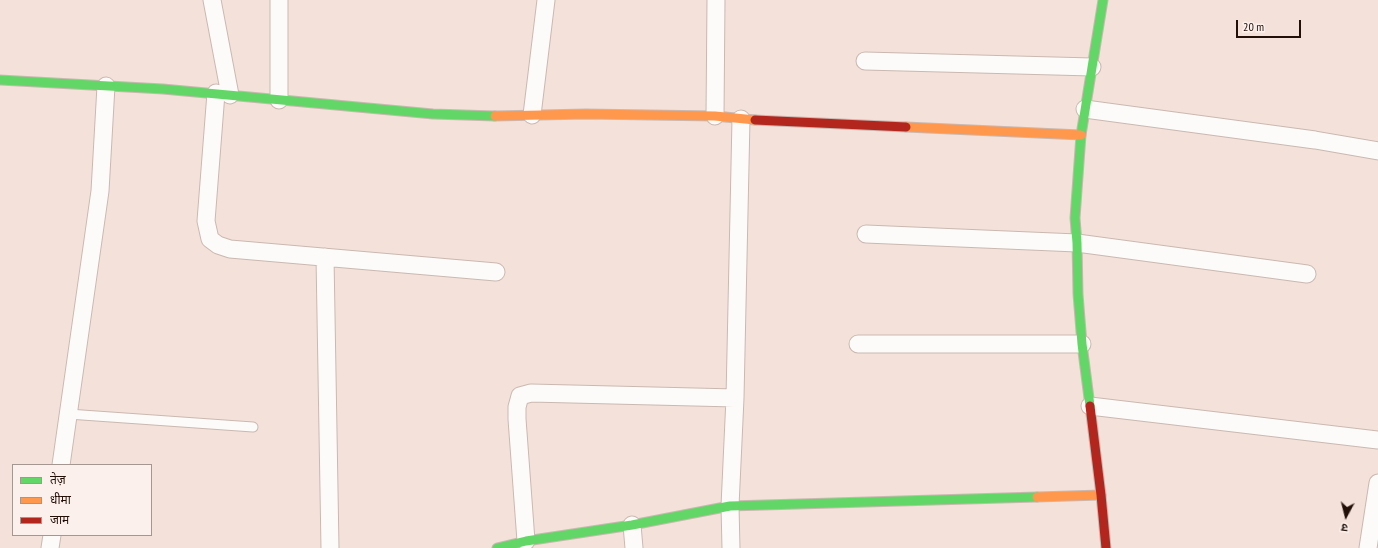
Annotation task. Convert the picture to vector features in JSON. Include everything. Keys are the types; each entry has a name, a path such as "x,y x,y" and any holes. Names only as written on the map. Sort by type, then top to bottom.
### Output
{"street":[{"path":"212,0 223,94 206,221 210,239 218,245 230,250 496,272"},
{"path":"279,0 279,100"},
{"path":"532,114 546,0"},
{"path":"715,116 716,0"},
{"path":"1103,0 1081,135 1075,218 1078,294 1082,344 1102,494 1106,548"},
{"path":"865,61 1092,67"},
{"path":"0,80 223,94 432,114 477,116 586,114 715,116 741,119 1081,135"},
{"path":"61,464 100,191 106,86"},
{"path":"1085,110 1315,140 1378,151"},
{"path":"731,548 730,506 735,398 741,119"},
{"path":"866,234 1077,243 1307,274"},
{"path":"325,257 330,548"},
{"path":"858,344 1082,344"},
{"path":"526,541 517,419 517,407 520,396 531,393 735,398"},
{"path":"1090,406 1378,440"},
{"path":"1372,539 1378,483"},
{"path":"497,548 526,541 632,525 730,506 1102,494"},
{"path":"632,525 634,548"},
{"path":"50,548 52,536"}],"lane":[{"path":"68,414 253,426"}],"traffic: fast":[{"path":"1090,406 1082,344 1078,294 1075,218 1081,135 1103,0"},
{"path":"0,80 163,89 433,114 495,116"},
{"path":"497,548 526,541 632,525 730,506 1037,497"}],"traffic: slow":[{"path":"495,116 586,114 715,116 755,120"},
{"path":"906,127 1081,135"},
{"path":"1037,497 1101,495"}],"traffic: jam":[{"path":"755,120 906,127"},
{"path":"1090,406 1106,548"}]}
